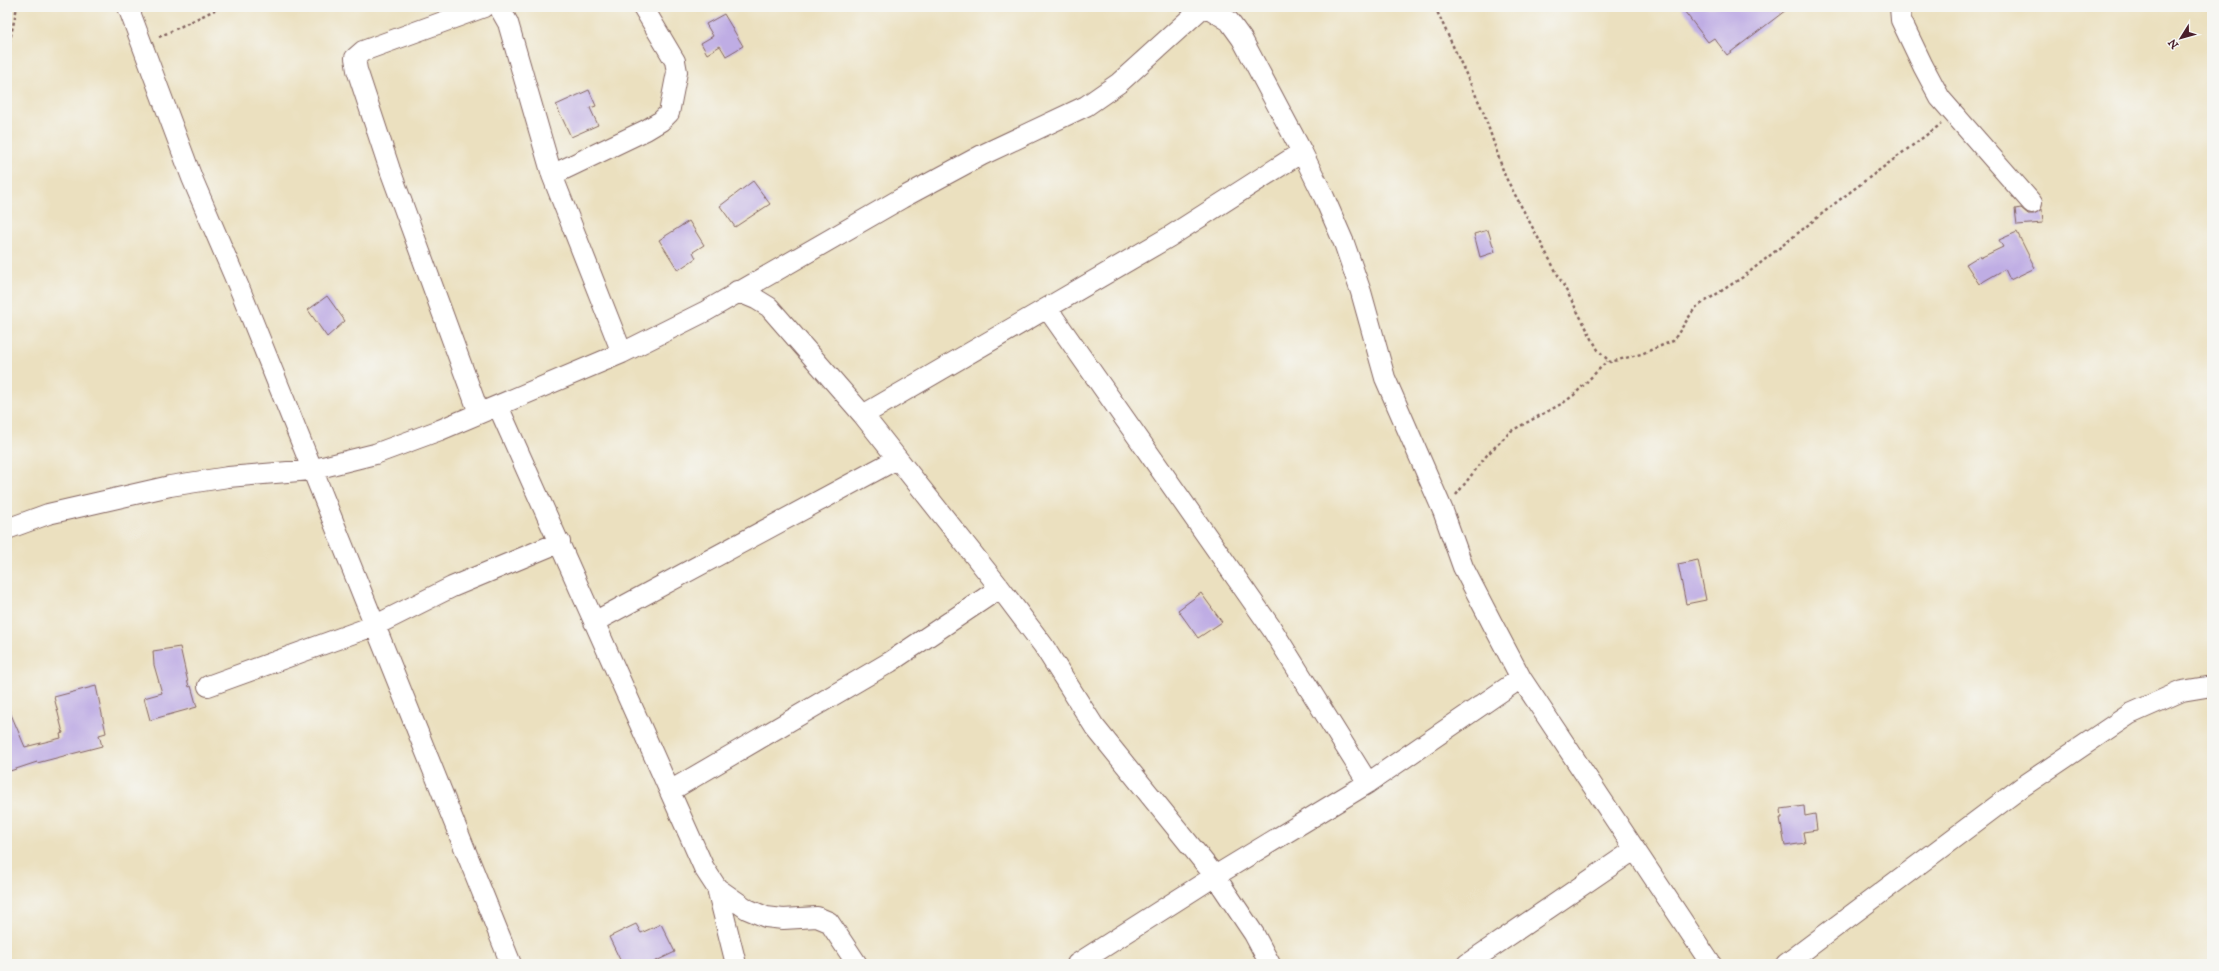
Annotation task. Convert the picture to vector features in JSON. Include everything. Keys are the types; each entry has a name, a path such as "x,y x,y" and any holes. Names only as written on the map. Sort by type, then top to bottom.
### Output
{"street":[{"path":"128,7 192,178 229,262 311,470 376,625 511,964"},
{"path":"479,413 390,170 357,70 355,58 363,51 484,7"},
{"path":"499,7 508,23 552,175 622,353"},
{"path":"552,175 646,130 661,121 669,113 677,72 675,61 643,7"},
{"path":"7,529 55,512 170,486 228,477 311,470 375,454 498,406 565,375 622,353 706,311 737,291 968,162 1086,106 1119,83 1203,7"},
{"path":"1207,7 1229,21 1242,39 1302,152 1344,243 1361,292 1385,378 1443,511 1463,567 1521,678 1711,964"},
{"path":"1900,7 1901,20 1940,98 2032,203"},
{"path":"863,415 1169,237 1302,152"},
{"path":"737,291 756,299 769,307 863,415 1000,588 1042,645 1094,726 1215,876 1254,934 1270,964"},
{"path":"1047,308 1272,629 1368,783"},
{"path":"498,406 560,542 594,622 704,868 717,888 736,964"},
{"path":"594,622 897,459"},
{"path":"208,686 376,625 452,588 560,542"},
{"path":"670,791 890,662 1000,588"},
{"path":"1077,964 1215,876 1368,783 1521,678"},
{"path":"1786,964 2022,787 2130,714 2182,690 2212,686"},
{"path":"1467,964 1634,850"},
{"path":"717,888 746,909 766,917 783,919 817,916 829,922 857,964"}],"path":[{"path":"7,54 17,7"},
{"path":"142,45 221,7"},
{"path":"1436,7 1483,111 1505,176 1598,350 1607,361 1613,362 1641,354 1673,341 1695,308 1743,277 1838,201 1955,114"},
{"path":"1443,511 1502,438 1511,431 1563,403 1574,395 1607,361"}],"building":[{"path":"1681,7 1790,7 1727,55 1714,38 1708,42"},
{"path":"724,14 743,46 726,56 720,46 707,54 701,43 713,36 706,24"},
{"path":"589,90 596,106 590,108 598,125 571,137 556,105"},
{"path":"753,181 770,204 735,227 720,206"},
{"path":"2021,208 2028,214 2034,214 2042,209 2043,223 2017,225 2015,209"},
{"path":"689,221 704,245 693,252 696,258 678,270 659,240"},
{"path":"1488,230 1495,252 1480,257 1474,234"},
{"path":"2017,232 2035,268 2010,280 2005,269 1979,284 1966,264 1979,256 1980,258 2003,247 1999,240"},
{"path":"327,296 345,321 327,337 308,310"},
{"path":"1698,560 1706,600 1686,604 1678,564"},
{"path":"1201,593 1222,622 1198,638 1178,610"},
{"path":"180,647 189,687 191,686 197,707 150,720 144,698 162,693 154,665 153,651"},
{"path":"96,686 106,733 99,735 102,746 37,762 7,772 7,705 25,747 61,738 60,734 63,733 54,697"},
{"path":"1804,806 1805,816 1815,814 1817,830 1803,832 1805,843 1785,846 1780,818 1782,818 1781,809"},
{"path":"636,924 641,933 661,924 675,952 650,964 622,964 609,937"}]}
